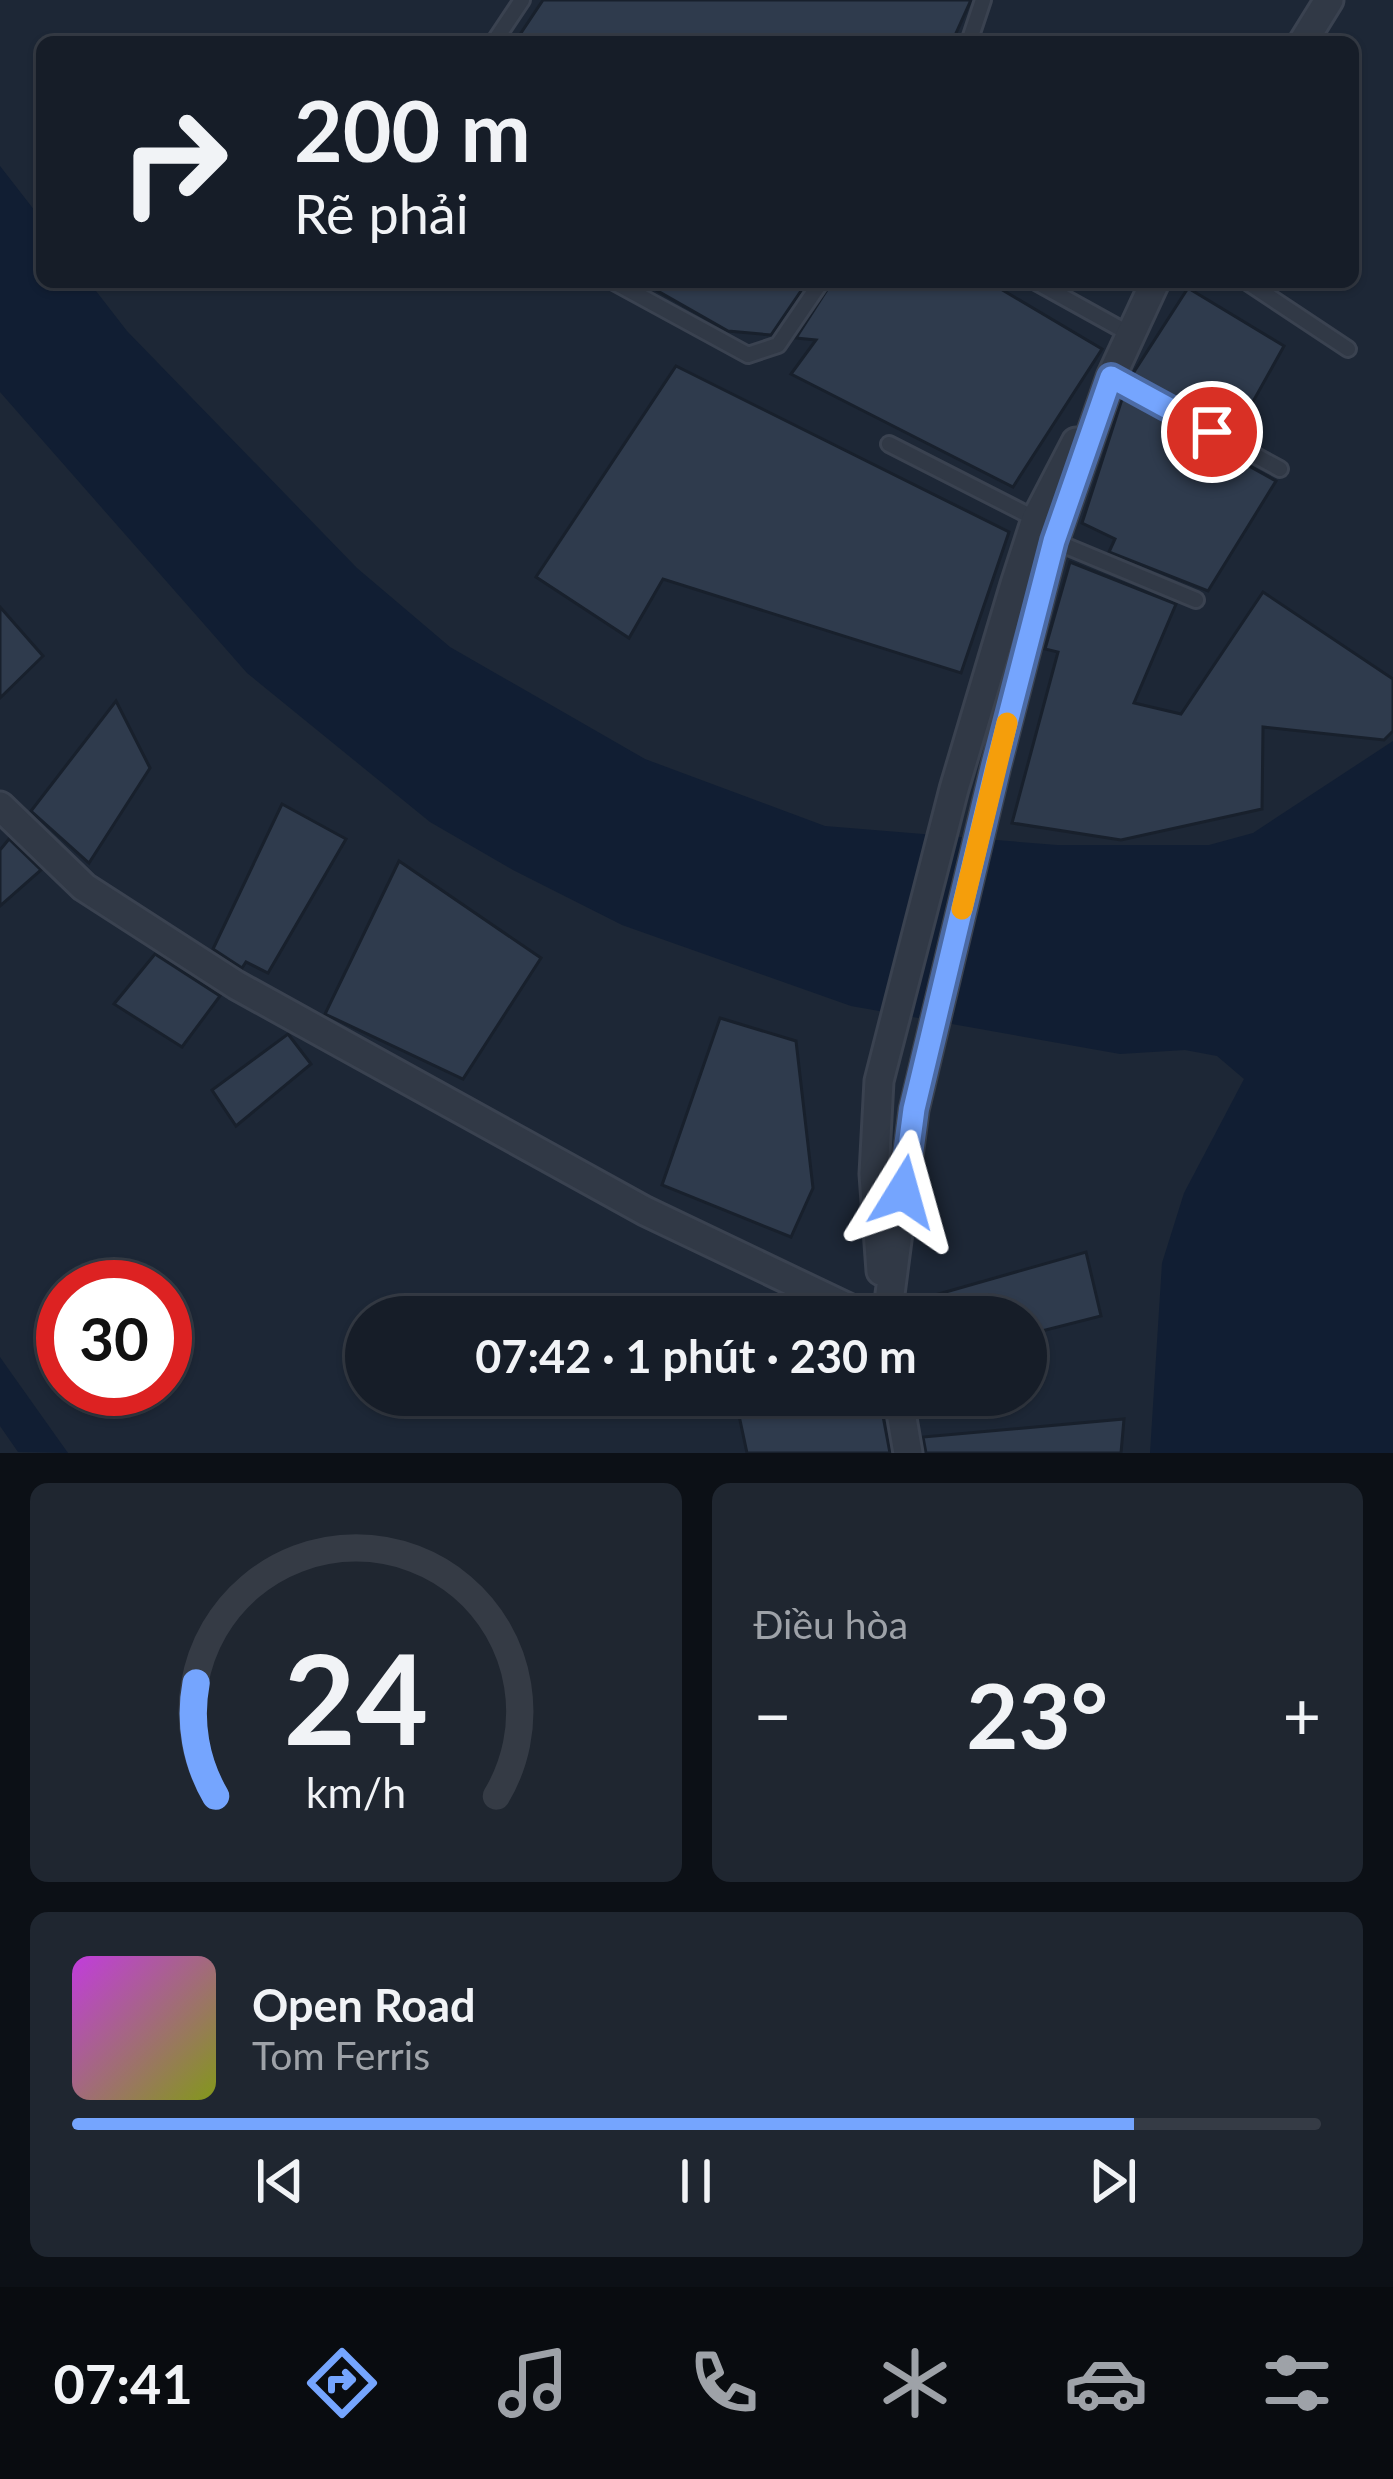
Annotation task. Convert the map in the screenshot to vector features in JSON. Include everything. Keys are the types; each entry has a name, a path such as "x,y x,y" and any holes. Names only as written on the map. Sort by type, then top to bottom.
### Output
{"street":[{"path":"1307,36 1329,0"},
{"path":"884,1296 874,1174 879,1081 954,789 1045,530 1100,409 1128,333 1152,288"},
{"path":"889,1296 914,1109 996,766 1045,530"},
{"path":"0,806 84,887 236,985 645,1210 823,1296"},
{"path":"902,1416 908,1453"}],"lane":[{"path":"498,36 522,0"},
{"path":"971,36 983,0"},
{"path":"625,288 748,356 778,345 817,288"},
{"path":"1047,288 1128,333"},
{"path":"1255,288 1348,349"},
{"path":"1111,377 1280,469"},
{"path":"889,444 1045,530 1196,600"}],"water":[{"path":"0,166 36,212 36,288 94,288 127,331 357,568 450,647 645,759 825,826 1057,845 1209,845 1253,833 1393,741 1393,1453 1150,1453 1162,1263 1184,1193 1244,1079 1217,1056 1185,1050 1120,1054 851,1006 622,925 513,870 430,822 247,673 0,392"},
{"path":"0,1357 36,1408 36,1416 42,1416 68,1453 18,1452 0,1426"}],"building":[{"path":"543,0 971,0 955,36 519,36"},
{"path":"653,288 803,288 771,335 728,331"},
{"path":"828,288 999,288 1102,349 1013,487 791,374 816,340 796,338"},
{"path":"1188,288 1284,346 1236,432 1132,375"},
{"path":"676,366 1009,532 961,673 663,579 629,638 536,577"},
{"path":"1123,396 1276,481 1208,591 1109,552 1115,539 1082,523"},
{"path":"1070,562 1176,604 1134,703 1181,714 1263,592 1393,679 1393,731 1384,740 1263,727 1262,809 1121,840 1012,823 1058,652 1045,649"},
{"path":"0,607 43,656 0,698"},
{"path":"116,701 150,768 89,863 31,811"},
{"path":"282,804 346,839 268,973 246,962 242,968 213,949"},
{"path":"9,839 41,870 0,906 0,850"},
{"path":"399,861 541,958 463,1079 325,1014"},
{"path":"155,954 220,996 182,1047 114,1004"},
{"path":"720,1018 796,1041 813,1188 791,1237 662,1185"},
{"path":"288,1034 311,1064 236,1126 212,1090"},
{"path":"1086,1252 1101,1316 1047,1330 1047,1296 932,1296"},
{"path":"739,1416 883,1416 890,1453 747,1453"},
{"path":"1124,1419 1121,1453 926,1453 923,1437"}],"slow traffic":[{"path":"962,909 1007,723"}],"route":[{"path":"903,1192 914,1109 996,766 1054,541 1111,377 1212,432"}]}
